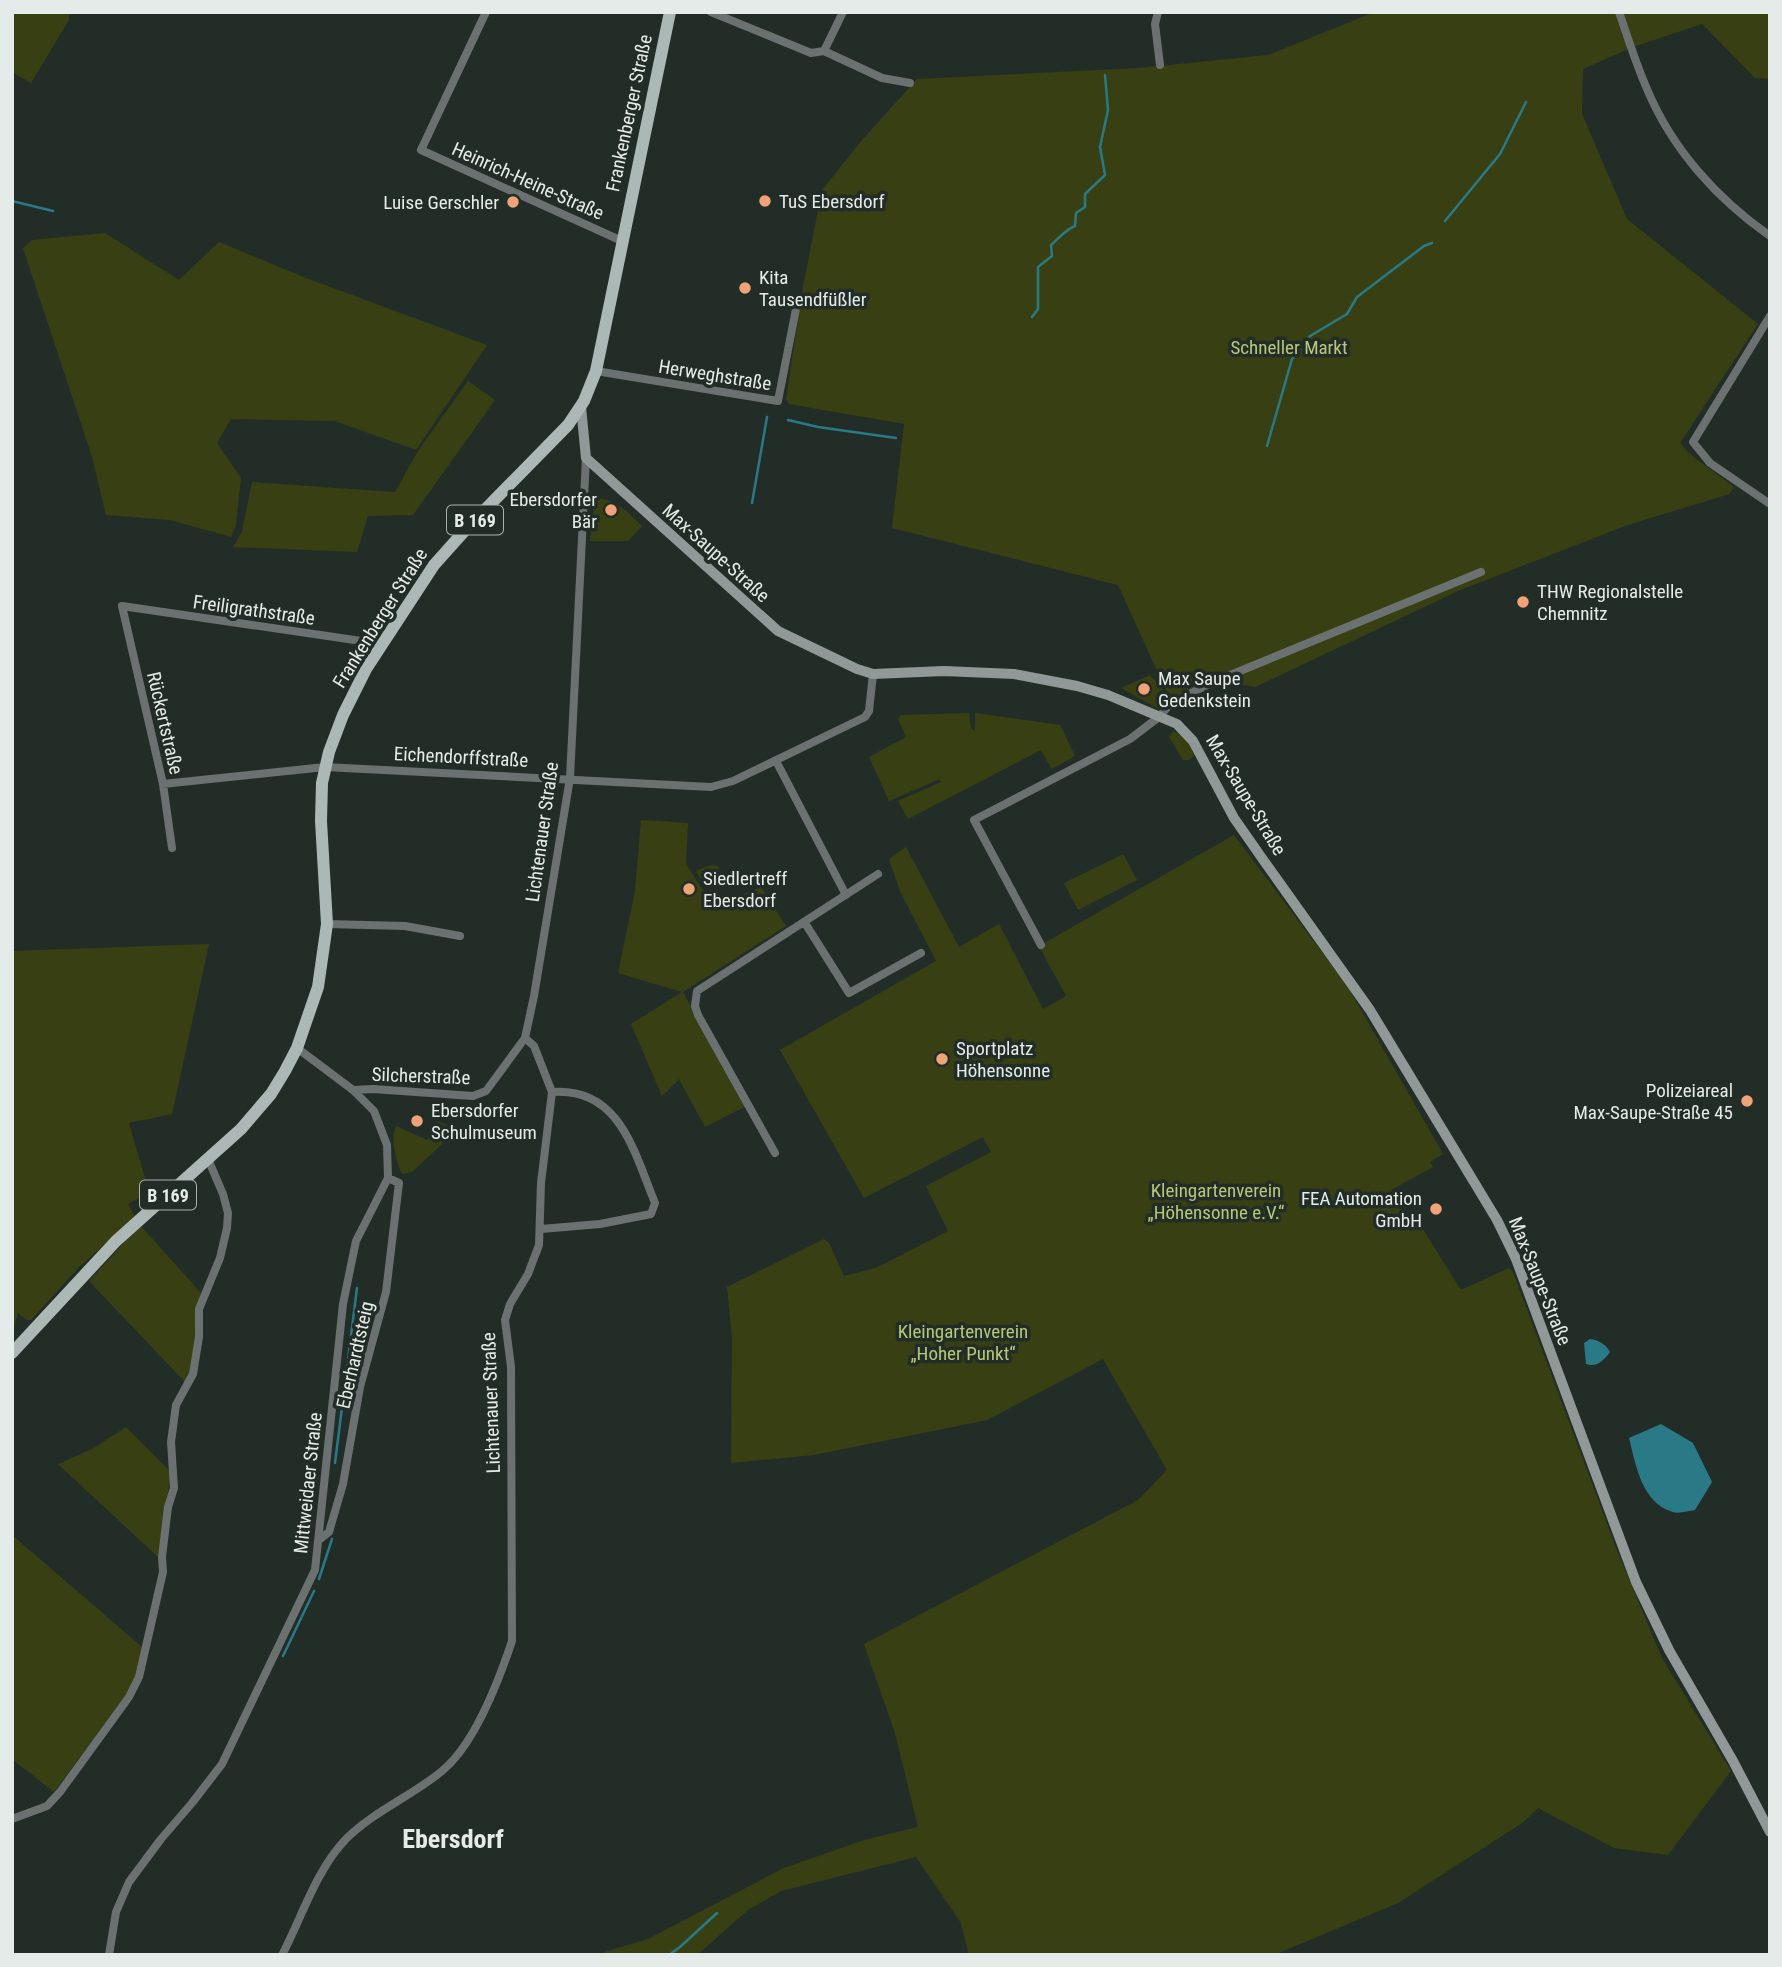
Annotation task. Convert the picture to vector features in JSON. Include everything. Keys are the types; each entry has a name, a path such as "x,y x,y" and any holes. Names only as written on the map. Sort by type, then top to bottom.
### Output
{"main road":[{"name":"Frankenberger Straße","path":"12,1353 93,1263 241,1129 271,1094 297,1048 318,987 327,924 321,806 325,767 343,715 382,644 446,551 556,438 580,407 596,371 670,12"}],"street":[{"name":"Heinrich-Heine-Straße","path":"486,12 421,150 622,242"},
{"path":"711,12 811,53 824,51 882,78 910,83"},
{"path":"824,51 843,12"},
{"path":"1158,12 1156,24 1160,65"},
{"path":"1619,12 1647,90 1673,139 1715,191 1744,218 1770,236"},
{"name":"Herweghstraße","path":"596,371 778,401 796,309"},
{"path":"1770,316 1693,442 1710,463 1770,503"},
{"name":"Lichtenauer Straße","path":"282,1955 323,1870 346,1839 442,1771 459,1755 501,1674 512,1641 511,1367 505,1320 510,1304 528,1274 539,1245 541,1229 541,1183 552,1092 534,1046 525,1038 570,778 586,458 580,407"},
{"name":"Max-Saupe-Straße","path":"586,458 778,631 857,669 873,674 944,671 1014,674 1077,686 1108,695 1177,724 1194,741 1234,818 1370,1010 1497,1220 1516,1259 1636,1581 1669,1650 1770,1832"},
{"path":"1041,945 974,820 1130,739 1160,717 1172,702 1223,678 1481,572"},
{"name":"Freiligrathstraße","path":"122,606 382,644"},
{"name":"Rückertstraße","path":"122,606 163,784 172,848"},
{"name":"Eichendorffstraße","path":"163,784 325,767 570,778 683,787 711,786 733,781 865,717 869,711 873,674"},
{"path":"776,761 846,895"},
{"path":"775,1153 695,1006 697,991 878,874"},
{"path":"805,923 849,993 921,953"},
{"path":"327,924 405,926 460,936"},
{"name":"Silcherstraße","path":"354,1090 472,1096 486,1091 525,1038"},
{"path":"297,1048 354,1090 374,1111 384,1135 388,1178"},
{"path":"541,1229 600,1224 650,1214 655,1203 616,1117 592,1098 567,1090 552,1092"},
{"path":"12,1819 47,1806 60,1792 129,1697 139,1677 163,1572 168,1507 174,1488 171,1442 176,1405 192,1374 199,1337 199,1309 220,1258 227,1228 228,1213 223,1194 208,1159"},
{"name":"Eberhardtsteig","path":"320,1539 329,1532 344,1484 360,1387 386,1292 399,1183 388,1178"},
{"name":"Mittweidaer Straße","path":"109,1955 116,1912 129,1882 222,1764 315,1570 343,1304 356,1241 388,1178"}],"green space":[{"path":"12,12 69,12 69,20 31,83 12,72"},
{"name":"Schneller Markt","path":"1375,12 1770,12 1770,79 1755,78 1702,24 1633,47 1583,69 1582,114 1627,219 1758,324 1680,443 1691,455 1734,487 1729,494 1625,526 1458,591 1255,687 1219,681 1164,712 1121,688 1150,675 1169,697 1118,585 892,528 904,424 789,404 786,399 803,287 822,190 917,79 1139,68 1268,55"},
{"path":"105,233 179,280 219,242 306,278 487,345 416,450 335,421 231,419 217,443 241,478 236,525 231,537 170,520 106,515 92,457 23,248 32,240"},
{"path":"468,381 495,400 413,515 368,516 357,552 233,547 242,532 252,482 395,492 418,451"},
{"path":"595,498 627,511 642,526 628,541 590,541"},
{"path":"969,713 971,728 975,731 975,713 1060,725 1075,756 1052,769 1041,750 908,819 898,801 941,782 940,779 889,801 869,757 906,737 898,719 901,715"},
{"path":"1173,731 1186,740 1191,748 1194,756 1188,760 1183,760 1169,737"},
{"path":"641,820 688,823 686,864 713,906 761,887 786,926 683,992 746,1106 705,1127 679,1079 662,1096 631,1024 682,992 618,973 635,891"},
{"path":"1234,835 1348,987 1443,1154 1430,1162 1433,1167 1391,1190 1409,1224 1417,1220 1461,1290 1509,1268 1513,1272 1618,1553 1662,1658 1731,1771 1668,1855 1614,1848 1538,1808 1522,1823 1398,1903 1274,1955 969,1955 961,1923 916,1857 781,1891 748,1910 697,1955 595,1955 648,1939 784,1868 864,1840 918,1827 895,1733 864,1644 1138,1500 1167,1470 1103,1359 987,1420 814,1455 731,1463 732,1338 727,1287 824,1239 829,1243 844,1276 876,1268 948,1231 926,1186 991,1152 983,1137 864,1198 780,1050 936,961 900,891 889,859 906,847 959,947 999,924 1043,1009 1066,996 1039,946"},
{"path":"1123,854 1137,880 1078,910 1064,883"},
{"path":"711,865 718,866 719,885 711,887 705,886 696,871"},
{"path":"209,944 172,1114 129,1123 149,1192 128,1204 135,1217 79,1267 31,1320 26,1320 18,1313 12,1332 12,951"},
{"path":"438,1121 457,1130 412,1172 402,1174 394,1150 396,1126 427,1140"},
{"path":"140,1225 201,1293 196,1315 194,1349 185,1382 89,1281"},
{"path":"126,1427 171,1472 158,1557 58,1464 92,1449"},
{"path":"12,1535 142,1647 138,1671 128,1692 54,1792 12,1759"}],"water":[{"path":"1590,1339 1602,1343 1610,1352 1594,1365 1586,1364 1584,1343"},
{"path":"1661,1424 1693,1443 1712,1482 1695,1510 1675,1513 1662,1507 1654,1501 1642,1482 1629,1438"}],"waterway":[{"path":"1032,317 1038,309 1038,267 1052,256 1051,245 1075,226 1076,213 1085,207 1085,194 1105,175 1100,147 1108,110 1105,75"},
{"path":"1445,221 1500,154 1526,102"},
{"path":"12,201 53,211"},
{"path":"1267,446 1292,359 1310,336 1347,314 1357,297 1424,246 1432,243"},
{"path":"752,503 767,417"},
{"path":"788,420 896,438"},
{"path":"335,1463 357,1288"},
{"path":"319,1579 332,1539"},
{"path":"283,1656 314,1591"},
{"path":"669,1955 717,1913"}],"place":[{"name":"TuS Ebersdorf","path":"765,201"},
{"name":"Luise Gerschler","path":"513,202"},
{"name":"Kita Tausendfüßler","path":"745,288"},
{"name":"Ebersdorfer Bär","path":"611,510"},
{"name":"THW Regionalstelle Chemnitz","path":"1523,602"},
{"name":"Max Saupe Gedenkstein","path":"1144,689"},
{"name":"Siedlertreff Ebersdorf","path":"689,889"},
{"name":"Sportplatz Höhensonne","path":"942,1059"},
{"name":"Polizeiareal Max-Saupe-Straße 45","path":"1747,1101"},
{"name":"Ebersdorfer Schulmuseum","path":"417,1121"},
{"name":"FEA Automation GmbH","path":"1436,1209"}],"district":[{"name":"Ebersdorf","path":"453,1839"}],"park label":[{"name":"Kleingartenverein „Höhensonne e.V.“","path":"1216,1201"},
{"name":"Kleingartenverein „Hoher Punkt“","path":"963,1342"}]}
